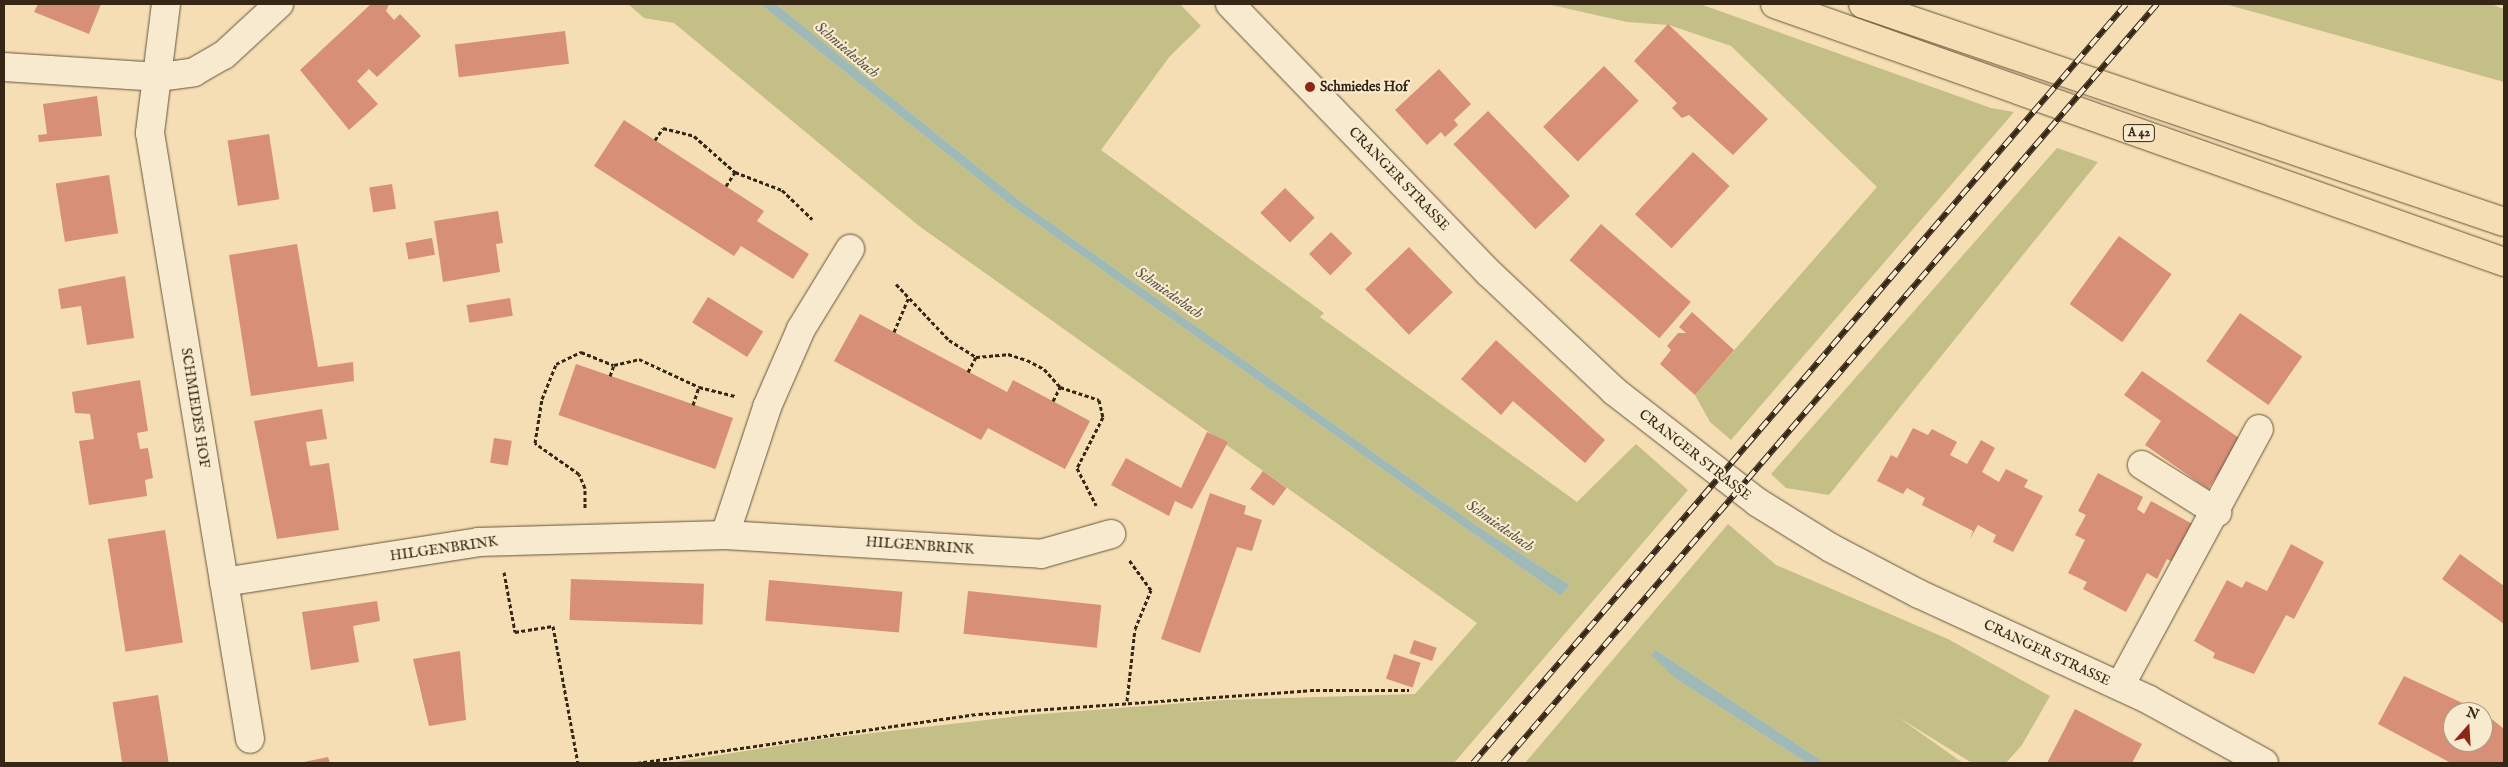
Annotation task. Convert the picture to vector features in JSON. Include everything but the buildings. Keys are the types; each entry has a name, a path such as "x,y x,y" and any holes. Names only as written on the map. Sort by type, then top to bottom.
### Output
{"highway":[{"name":"A 42","path":"1775,4 2504,262"},
{"name":"A 42","path":"1863,4 2504,222"}],"street":[{"name":"SCHMIEDES HOF","path":"166,4 160,77 150,133 250,739"},
{"path":"4,67 160,77 194,72 224,56 279,4"},
{"name":"CRANGER STRASSE","path":"1230,4 1489,272 1614,391 1676,442 1756,502 1831,548 2120,686 2264,763"},
{"path":"725,535 766,407 801,329 850,249"},
{"path":"2120,686 2217,512 2259,430"},
{"path":"2142,465 2217,512"},
{"name":"HILGENBRINK","path":"224,582 498,541 725,535 1041,554 1111,534"}],"path":[{"path":"655,140 663,128 676,128 720,155 735,172 782,190 812,219"},
{"path":"726,186 735,172"},
{"path":"896,284 949,340 976,357 1008,354 1027,360 1044,369 1060,387 1099,400 1104,408 1077,468 1111,534 1150,590 1135,629 1127,701"},
{"path":"894,332 909,297"},
{"path":"586,538 585,488 579,474 540,450 534,432 556,364 581,352 614,365 639,359 699,387 724,391 766,407"},
{"path":"968,372 976,357"},
{"path":"610,376 614,365"},
{"path":"693,405 699,387"},
{"path":"1053,401 1060,387"},
{"path":"498,541 515,632 553,626 578,763"},
{"path":"637,763 840,731 1127,701 1310,690 1409,690"}],"shaded area":[{"path":"628,4 760,4 1009,204 1561,596 1570,585 1476,525 1024,204 776,4 1180,4 1201,26 1170,56 1101,150 1324,313 1320,317 1577,502 1636,444 1688,490 1454,763 669,763 822,739 1028,715 1224,700 1415,694 1477,623 919,226 674,23 644,18"},
{"path":"1547,4 1700,4 1991,108 2014,112 1731,440 1710,422 1695,395 1877,187 1731,46 1669,25 1627,22"},
{"path":"2225,4 2491,4 2504,9 2504,82"},
{"path":"2057,148 2098,162 1829,495 1786,488 1771,474"},
{"path":"1728,524 1776,565 1948,639 2050,696 2022,745 2006,763 1972,763 1898,717 1963,763 1825,763 1656,650 1676,679 1807,763 1525,763"}],"water":[{"path":"760,4 776,4 1024,204 1476,525 1570,585 1561,596 1009,204"},
{"path":"1656,650 1825,763 1807,763 1676,679 1651,655"}],"railway":[{"path":"1473,763 2126,4"},
{"path":"1503,763 2157,4"}],"place":[{"name":"Schmiedes Hof","path":"1310,87"}],"water label":[{"name":"Schmiedesbach","path":"847,50"},
{"name":"Schmiedesbach","path":"1169,293"},
{"name":"Schmiedesbach","path":"1500,526"}]}
